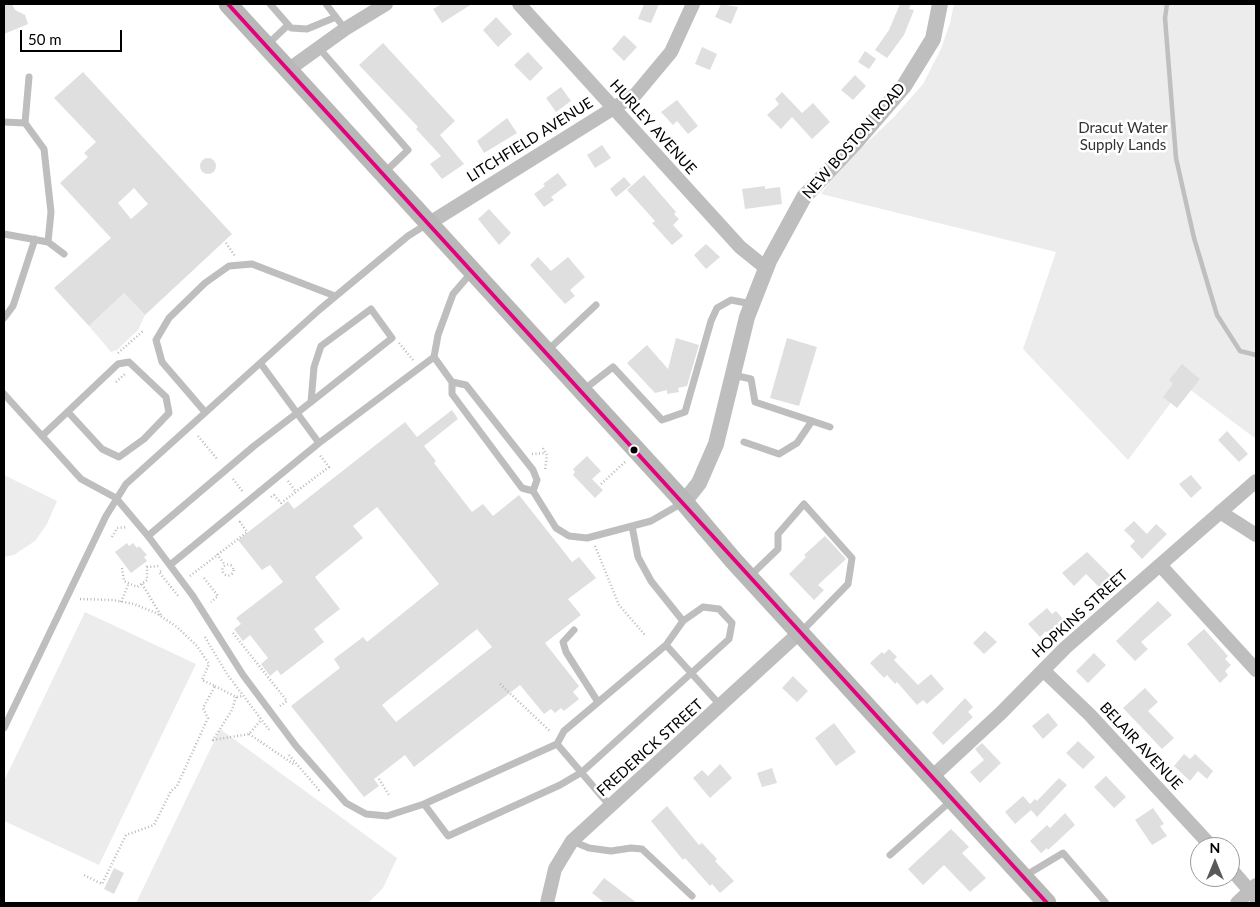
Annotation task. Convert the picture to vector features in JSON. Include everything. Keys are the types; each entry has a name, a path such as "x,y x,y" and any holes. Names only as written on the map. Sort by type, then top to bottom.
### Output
{"main road":[{"path":"228,4 684,502 799,633 1047,903"}],"street":[{"name":"HURLEY AVENUE","path":"519,4 614,106 740,247 766,268"},
{"name":"LITCHFIELD AVENUE","path":"428,224 636,94 671,52 693,4"},
{"name":"NEW BOSTON ROAD","path":"684,502 699,483 716,444 732,375 752,304 766,268 804,196 855,143 904,86 933,39 940,4"},
{"path":"288,70 378,6"},
{"name":"HOPKINS STREET","path":"932,777 1001,713 1064,648 1256,481"},
{"path":"1220,512 1256,535"},
{"path":"1160,565 1256,670"},
{"name":"FREDERICK STREET","path":"547,903 555,869 572,841 799,633"},
{"name":"BELAIR AVENUE","path":"1043,670 1090,716 1203,837"},
{"path":"1237,903 1254,891 1240,878"}],"lane":[{"path":"270,4 291,28 307,29 336,17"},
{"path":"326,4 345,29"},
{"path":"266,46 288,24"},
{"path":"318,47 408,150 384,174"},
{"path":"29,77 25,124 44,149 51,212 48,242"},
{"path":"4,122 25,124"},
{"path":"4,728 116,498 126,484 335,296 408,236 428,224"},
{"path":"4,234 48,242 64,254"},
{"path":"4,318 13,306 35,240"},
{"path":"205,412 162,362 156,340 169,318 205,283 228,266 252,264 335,296"},
{"path":"170,565 317,445 434,357 438,335 453,294 472,272"},
{"path":"582,392 613,367 662,420 686,412 711,321 718,308 731,300 752,304"},
{"path":"546,352 596,305"},
{"path":"148,536 254,446 297,413 311,402 392,338 371,309 321,346 314,367 311,402"},
{"path":"434,357 452,382 452,394 456,400 522,488 533,491 556,528 569,536 587,538 651,521 684,502"},
{"path":"42,436 118,364 129,362 166,397 169,413 144,439 119,457 102,449 68,412"},
{"path":"261,364 297,413 317,445"},
{"path":"732,375 751,380 755,402 830,426"},
{"path":"452,382 466,385 533,470 538,480 533,491"},
{"path":"4,394 81,479 116,498 183,581 248,683 296,746 346,802 366,814 387,816 424,804 557,744 564,731 666,645 683,621 703,606 719,609 732,623 729,639 582,772 560,785 448,836 424,804"},
{"path":"744,442 779,454 797,442 812,421"},
{"path":"749,577 778,549 778,534 804,504 852,558 848,584 799,633"},
{"path":"632,526 638,557 651,581 683,621"},
{"path":"574,630 564,642 566,652 598,702"},
{"path":"666,645 690,674 720,705"},
{"path":"557,744 610,806"},
{"path":"890,855 952,800"},
{"path":"572,841 589,848 611,851 631,848 642,849 692,896"},
{"path":"1022,877 1063,852 1106,903"}],"path":[{"path":"226,243 235,256"},
{"path":"116,354 143,331"},
{"path":"392,338 402,344 415,362"},
{"path":"198,436 218,460"},
{"path":"268,499 274,495 282,503 329,467 317,445"},
{"path":"543,448 547,455 545,475"},
{"path":"601,484 625,462"},
{"path":"283,474 296,492"},
{"path":"233,479 244,493"},
{"path":"173,589 247,532 240,522 245,517"},
{"path":"594,545 608,574 618,605 644,635"},
{"path":"217,554 225,565 233,567 232,574 228,576 223,573 225,565"},
{"path":"122,568 122,577 128,585 137,587 148,576 147,567 161,566"},
{"path":"204,578 218,596 210,602"},
{"path":"142,584 162,617"},
{"path":"121,602 128,585"},
{"path":"80,600 134,604 162,617 177,627 197,646 209,664 202,680 236,697 243,696"},
{"path":"233,633 286,701 280,706"},
{"path":"500,684 551,732"},
{"path":"82,874 102,884 126,835 154,825 171,791 177,786 208,718 203,708 215,686"},
{"path":"236,697 232,710 213,740 249,734 262,720"},
{"path":"249,734 297,766"},
{"path":"379,780 389,795"}],"green space":[{"name":"Dracut Water Supply Lands","path":"954,4 1256,4 1256,439 1184,385 1128,460 1023,349 1056,252 821,194 840,168 893,118 923,84 941,49"},
{"path":"124,293 145,315 138,330 117,350 111,352 89,326"},
{"path":"4,475 57,501 47,524 35,541 14,555 4,557"},
{"path":"85,612 196,664 99,865 4,821 4,781"},
{"path":"220,729 397,858 383,888 368,903 136,903"}],"building":[{"path":"4,4 12,4 15,10 25,15 28,24 4,34"},
{"path":"442,4 472,4 442,23 433,9"},
{"path":"644,4 659,4 651,23 638,19"},
{"path":"721,4 738,7 731,24 715,17"},
{"path":"900,4 911,4 909,9 914,10 904,35 887,58 875,50 889,30"},
{"path":"496,17 512,34 498,47 483,30"},
{"path":"624,35 637,47 624,61 612,49"},
{"path":"383,43 455,121 440,135 464,164 442,179 430,164 441,156 416,129 418,127 359,65"},
{"path":"702,47 717,54 710,70 695,64"},
{"path":"865,51 876,59 869,69 858,62"},
{"path":"528,52 543,68 530,81 514,65"},
{"path":"83,72 232,234 145,315 124,293 89,326 54,288 111,238 60,183 88,157 84,153 96,142 54,98","holes":["134,188 148,204 131,219 118,203"]},
{"path":"855,75 866,86 853,100 841,90"},
{"path":"561,87 571,101 556,112 546,98"},
{"path":"782,92 802,113 813,103 830,122 812,139 792,117 781,129 767,115 779,104 775,99"},
{"path":"677,100 698,126 688,134 677,121 673,125 661,112"},
{"path":"507,118 517,133 484,153 477,141"},
{"path":"602,145 611,158 595,168 587,155"},
{"path":"208,158 214,160 216,166 214,172 208,174 202,172 200,166 202,160"},
{"path":"558,173 567,185 551,197 554,200 544,207 534,194 545,186 543,184"},
{"path":"644,175 676,212 674,214 679,219 673,225 683,236 672,245 652,223 655,221 627,190"},
{"path":"624,177 631,185 616,197 610,189"},
{"path":"765,186 765,189 780,187 782,204 745,209 742,189"},
{"path":"489,209 511,233 499,245 478,219"},
{"path":"706,244 720,257 706,269 694,255"},
{"path":"538,257 551,271 568,257 585,277 570,290 575,296 565,304 530,265"},
{"path":"676,338 699,345 687,386 678,388 679,392 667,394 667,390 655,393 627,363 647,345 668,369"},
{"path":"787,338 817,347 799,406 770,398"},
{"path":"1182,364 1200,379 1177,408 1163,397 1173,384 1169,380"},
{"path":"452,410 458,419 424,446 436,461 434,463 472,512 483,504 493,516 519,495 572,562 579,557 596,578 568,599 581,615 545,643 579,686 573,692 579,699 564,711 561,708 555,713 551,709 544,714 520,685 414,767 405,755 374,779 379,786 364,797 291,706 340,668 334,659 363,637 367,642 439,584 377,507 353,526 363,538 315,577 340,609 314,629 324,642 281,675 277,670 270,676 261,664 268,658 250,635 243,641 234,629 241,624 236,618 283,582 270,565 262,570 238,540 288,501 294,509 405,422 417,437","holes":["477,629 492,647 396,722 382,705"]},
{"path":"1227,431 1248,454 1239,462 1218,440"},
{"path":"587,456 601,471 592,479 603,490 595,498 573,475 575,472 573,469"},
{"path":"1191,475 1202,488 1191,498 1179,484"},
{"path":"1134,521 1147,534 1156,524 1167,534 1142,559 1130,546 1135,541 1124,530"},
{"path":"825,536 846,559 818,585 824,590 814,600 789,574 806,557 804,555"},
{"path":"127,543 129,546 133,543 137,548 139,546 147,555 144,557 147,561 131,573 115,552"},
{"path":"1087,552 1115,580 1104,592 1086,574 1074,586 1062,573"},
{"path":"1158,601 1172,615 1141,642 1148,649 1135,661 1116,641"},
{"path":"1047,608 1052,614 1056,611 1065,621 1049,635 1046,631 1040,637 1028,624"},
{"path":"1204,629 1228,656 1225,659 1231,665 1225,671 1228,675 1220,683 1187,644"},
{"path":"985,631 997,642 984,654 973,643"},
{"path":"889,649 897,657 894,660 918,685 931,674 944,689 927,704 923,700 917,705 897,682 895,684 887,675 884,678 870,663 882,652 884,654"},
{"path":"1094,653 1106,665 1088,683 1076,671"},
{"path":"793,676 808,691 797,702 782,688"},
{"path":"1145,688 1158,702 1148,711 1174,738 1162,749 1123,708"},
{"path":"965,698 973,707 968,712 973,717 943,745 932,733"},
{"path":"1048,713 1058,725 1043,739 1032,726"},
{"path":"834,723 856,752 836,766 815,738"},
{"path":"1078,741 1095,757 1083,769 1066,753"},
{"path":"982,743 1001,763 980,783 970,772 984,760 975,749"},
{"path":"1184,754 1190,759 1195,754 1213,771 1207,779 1198,771 1190,781 1174,766"},
{"path":"720,764 732,778 710,798 693,778 702,770 708,776"},
{"path":"772,768 777,783 762,787 757,773"},
{"path":"1106,776 1126,797 1114,808 1094,787"},
{"path":"1059,778 1067,785 1037,817 1031,810 1015,824 1005,812 1023,796 1030,804 1035,799 1037,801"},
{"path":"667,806 699,845 702,843 717,859 715,861 734,881 720,893 712,884 710,886 685,858 683,860 651,821"},
{"path":"1153,808 1164,824 1160,826 1167,836 1152,845 1135,820"},
{"path":"1065,813 1075,825 1048,850 1047,848 1041,853 1030,841 1047,825 1050,828"},
{"path":"951,829 969,847 962,853 986,878 970,892 944,865 923,885 908,869"},
{"path":"114,868 124,873 114,894 104,889"},
{"path":"604,878 637,903 605,903 592,893"}],"waterway":[{"path":"1167,4 1165,18 1176,158 1194,238 1217,315 1240,351 1256,355"}],"transit line":[{"path":"228,4 1047,903"}]}
